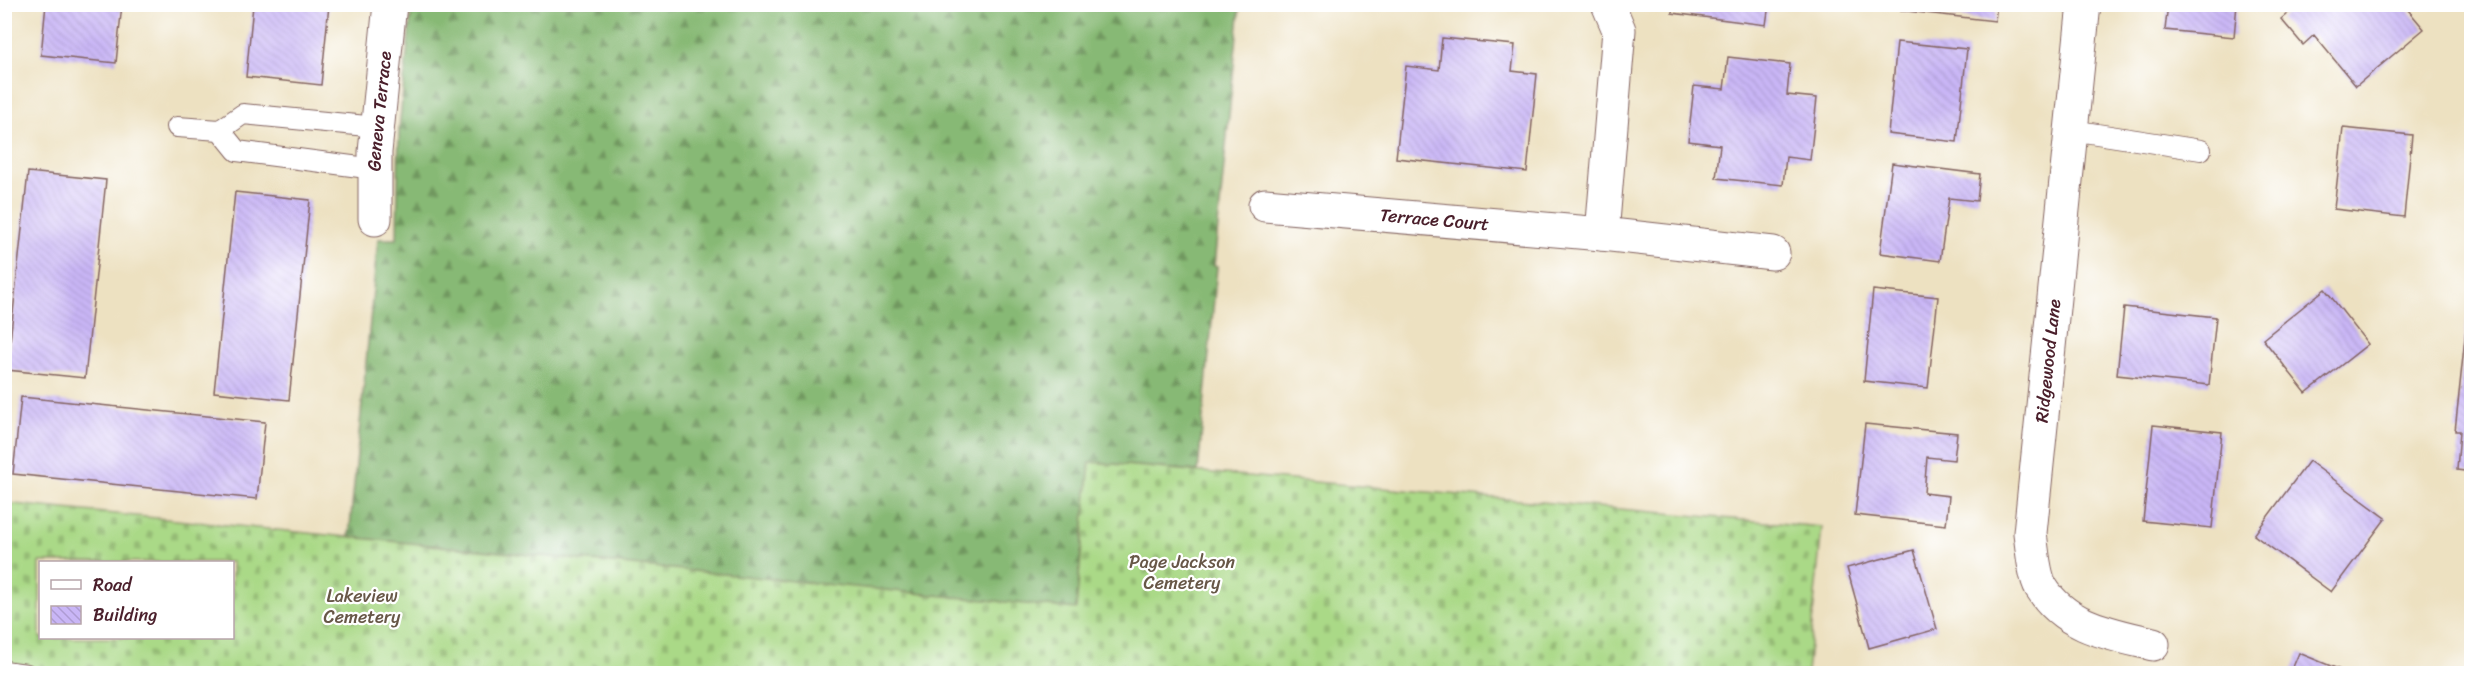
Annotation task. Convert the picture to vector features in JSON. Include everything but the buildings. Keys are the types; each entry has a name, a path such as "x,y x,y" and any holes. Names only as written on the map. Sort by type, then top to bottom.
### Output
{"street":[{"name":"Geneva Terrace","path":"375,219 377,127 390,4"},
{"path":"1602,234 1619,30 1608,4"},
{"name":"Ridgewood Lane","path":"2084,4 2030,533 2040,585 2056,606 2091,630 2153,644"},
{"name":"Terrace Court","path":"1265,205 1602,234 1773,253"}],"lane":[{"path":"177,127 220,130 243,114 377,127"},
{"path":"220,130 237,152 375,169"},
{"path":"2072,130 2201,150"},
{"path":"4,672 26,674"}],"green space":[{"path":"412,5 1240,5 1214,266 1217,267 1198,471 1090,462 1076,609 349,537 378,239 397,239 399,129"},
{"path":"1090,462 1822,527 1807,673 5,674 4,503 1076,609"}],"park label":[{"name":"Page Jackson Cemetery","path":"1182,572"},
{"name":"Lakeview Cemetery","path":"362,606"}]}
